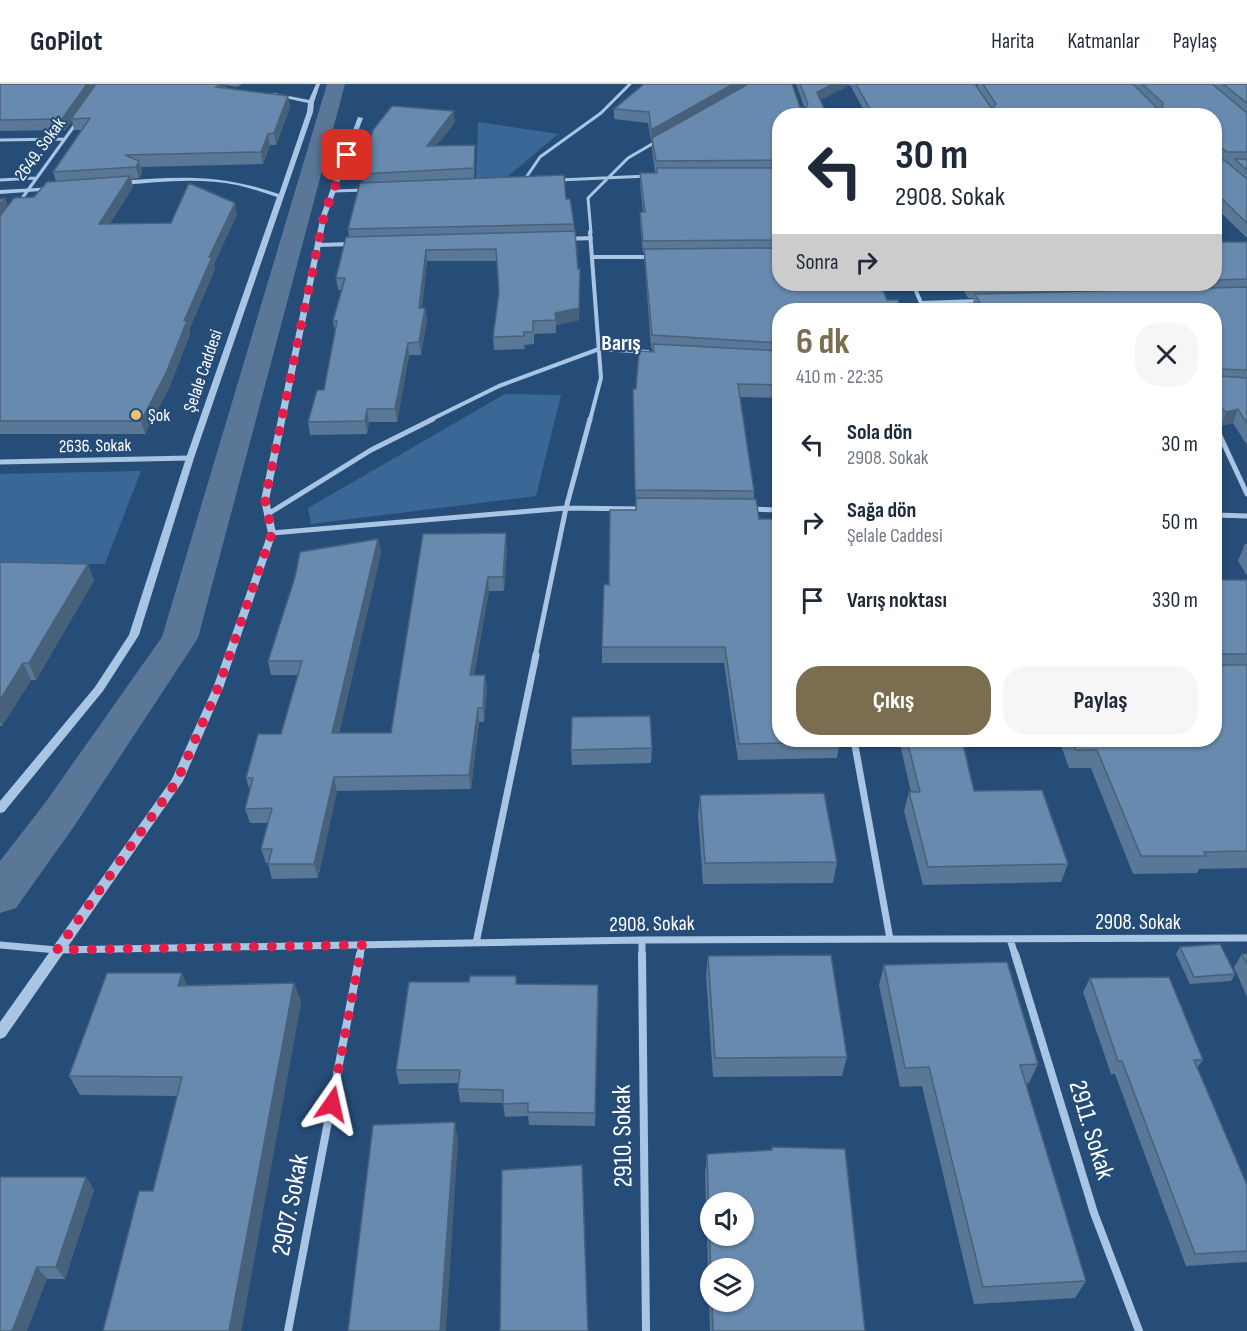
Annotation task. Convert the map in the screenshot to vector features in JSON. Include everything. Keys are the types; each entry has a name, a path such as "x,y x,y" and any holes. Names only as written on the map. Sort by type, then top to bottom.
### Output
{"street":[{"name":"Şelale Caddesi","path":"0,809 99,689 134,635 190,458 318,84"},
{"path":"533,182 522,183 540,157 601,113 630,84"},
{"path":"264,94 311,102"},
{"path":"0,1034 177,781 218,688 272,533 265,500 320,244 324,215 360,118"},
{"name":"2649. Sokak","path":"17,206 78,120"},
{"path":"476,943 566,508 601,378 588,198 628,158 669,134"},
{"path":"0,140 65,139"},
{"path":"555,180 609,176 655,176"},
{"path":"0,180 36,178"},
{"path":"107,184 205,178 233,180 279,196"},
{"path":"0,192 62,187"},
{"path":"334,191 369,190"},
{"path":"555,239 591,238"},
{"path":"320,244 355,244"},
{"path":"592,257 662,257"},
{"path":"916,291 921,303 991,301"},
{"path":"268,514 371,450 489,391 599,350 655,353"},
{"path":"1222,440 1247,494"},
{"name":"2636. Sokak","path":"0,462 190,458"},
{"path":"272,533 566,508 650,509"},
{"path":"744,509 772,510"},
{"path":"1222,515 1247,516"},
{"path":"855,747 890,939"},
{"name":"2908. Sokak","path":"0,945 57,950 642,940 1247,938"},
{"name":"2911. Sokak","path":"1010,939 1094,1213 1139,1331"},
{"name":"2910. Sokak","path":"642,940 646,1331"},
{"name":"2907. Sokak","path":"288,1331 362,945"}],"shaded area":[{"path":"478,122 558,134 505,179 476,181"},
{"path":"505,394 561,395 536,496 311,524 308,508"},
{"path":"141,471 105,564 0,565 0,474"}],"building":[{"path":"0,84 87,84 62,119 0,120"},
{"path":"96,84 221,84 216,87 288,96 274,133 268,134 261,152 125,155 139,161 136,167 53,172 90,118 71,119"},
{"path":"644,84 733,84 651,130 649,112 614,109"},
{"path":"747,84 792,84 800,107 802,108 772,108 772,160 656,161 652,138"},
{"path":"800,84 833,84 817,92 824,108 806,108 808,104"},
{"path":"856,84 975,84 991,108 870,108"},
{"path":"983,84 1133,84 1157,108 993,108 996,104"},
{"path":"1142,84 1212,84 1247,113 1247,152 1227,152 1222,148 1222,108 1162,108 1163,103"},
{"path":"1223,84 1247,84 1247,103"},
{"path":"392,106 454,111 427,146 475,145 474,168 362,174 373,130"},
{"path":"1235,159 1247,159 1247,170"},
{"path":"1222,160 1247,179 1247,223 1222,199"},
{"path":"657,168 772,168 772,240 643,241 640,212 645,212 640,173 657,173"},
{"path":"564,175 566,199 570,199 574,224 348,229 360,183"},
{"path":"130,176 99,224 171,223 189,183 235,203 209,257 212,257 184,321 187,321 166,373 141,421 0,421 0,216 14,198 34,197 47,182"},
{"path":"575,231 578,269 580,269 579,308 555,313 556,320 533,321 533,332 524,332 524,336 493,337 499,292 496,249 426,250 419,308 425,308 419,342 408,343 395,409 367,409 365,421 308,422 317,390 324,390 337,321 333,321 345,278 336,278 346,237"},
{"path":"1222,242 1247,242 1247,279 1222,280"},
{"path":"772,248 772,291 883,291 887,300 898,300 899,303 772,303 772,342 652,335 644,249"},
{"path":"1247,287 1247,370 1222,369 1222,303 980,303 975,294 1222,291 1222,288"},
{"path":"653,344 772,351 772,385 738,384 754,491 635,490 633,389 636,389 639,351 654,352"},
{"path":"1222,376 1247,378 1247,424 1238,409 1226,412 1222,409"},
{"path":"636,498 756,499 759,519 772,519 772,743 739,744 725,647 602,647 604,584 609,585 610,510 636,510"},
{"path":"506,533 503,577 488,577 470,675 485,675 483,708 478,708 469,775 334,777 314,864 268,864 272,849 261,849 272,808 245,809 253,778 246,778 258,734 281,734 302,661 268,661 295,577 300,552 378,539 332,733 391,733 423,534"},
{"path":"0,562 88,564 29,663 23,663 0,700"},
{"path":"1222,580 1247,580 1247,654 1222,654"},
{"path":"1222,664 1247,665 1247,851 1204,852 1206,856 1141,856 1097,750 1076,750 1075,747 1222,747"},
{"path":"650,716 652,748 571,750 572,717"},
{"path":"909,747 964,747 974,791 1042,790 1068,864 928,867 909,792 920,792"},
{"path":"824,793 837,862 705,863 700,795"},
{"path":"1220,944 1235,974 1194,977 1180,947"},
{"path":"1242,954 1247,954 1247,964"},
{"path":"831,955 847,1057 715,1058 708,956"},
{"path":"1007,962 1038,1064 1020,1065 1086,1281 983,1287 929,1067 905,1068 884,965"},
{"path":"107,973 182,973 178,986 294,983 229,1331 103,1331 139,1191 153,1191 182,1077 69,1076"},
{"path":"470,976 516,976 516,984 598,985 595,1113 528,1112 528,1103 503,1104 503,1090 458,1089 460,1070 396,1070 409,982 469,982"},
{"path":"1169,977 1203,1060 1194,1060 1247,1185 1247,1251 1195,1254 1122,1061 1118,1061 1090,978"},
{"path":"455,1122 440,1331 348,1331 373,1125"},
{"path":"772,1147 845,1149 865,1331 713,1331 712,1312 754,1312 754,1258 710,1258 710,1246 754,1246 754,1192 708,1192 707,1154 772,1150"},
{"path":"582,1165 588,1331 500,1331 502,1170"},
{"path":"0,1177 86,1177 56,1267 37,1267 12,1331 0,1331"}],"waterway":[{"path":"0,895 60,814 180,638 336,84"}],"place":[{"name":"Şok","path":"136,415"}],"district":[{"name":"Barış","path":"621,343"}],"route":[{"path":"332,1104 362,945 57,950 177,781 218,688 272,533 265,500 320,244 324,215 347,155"}]}
